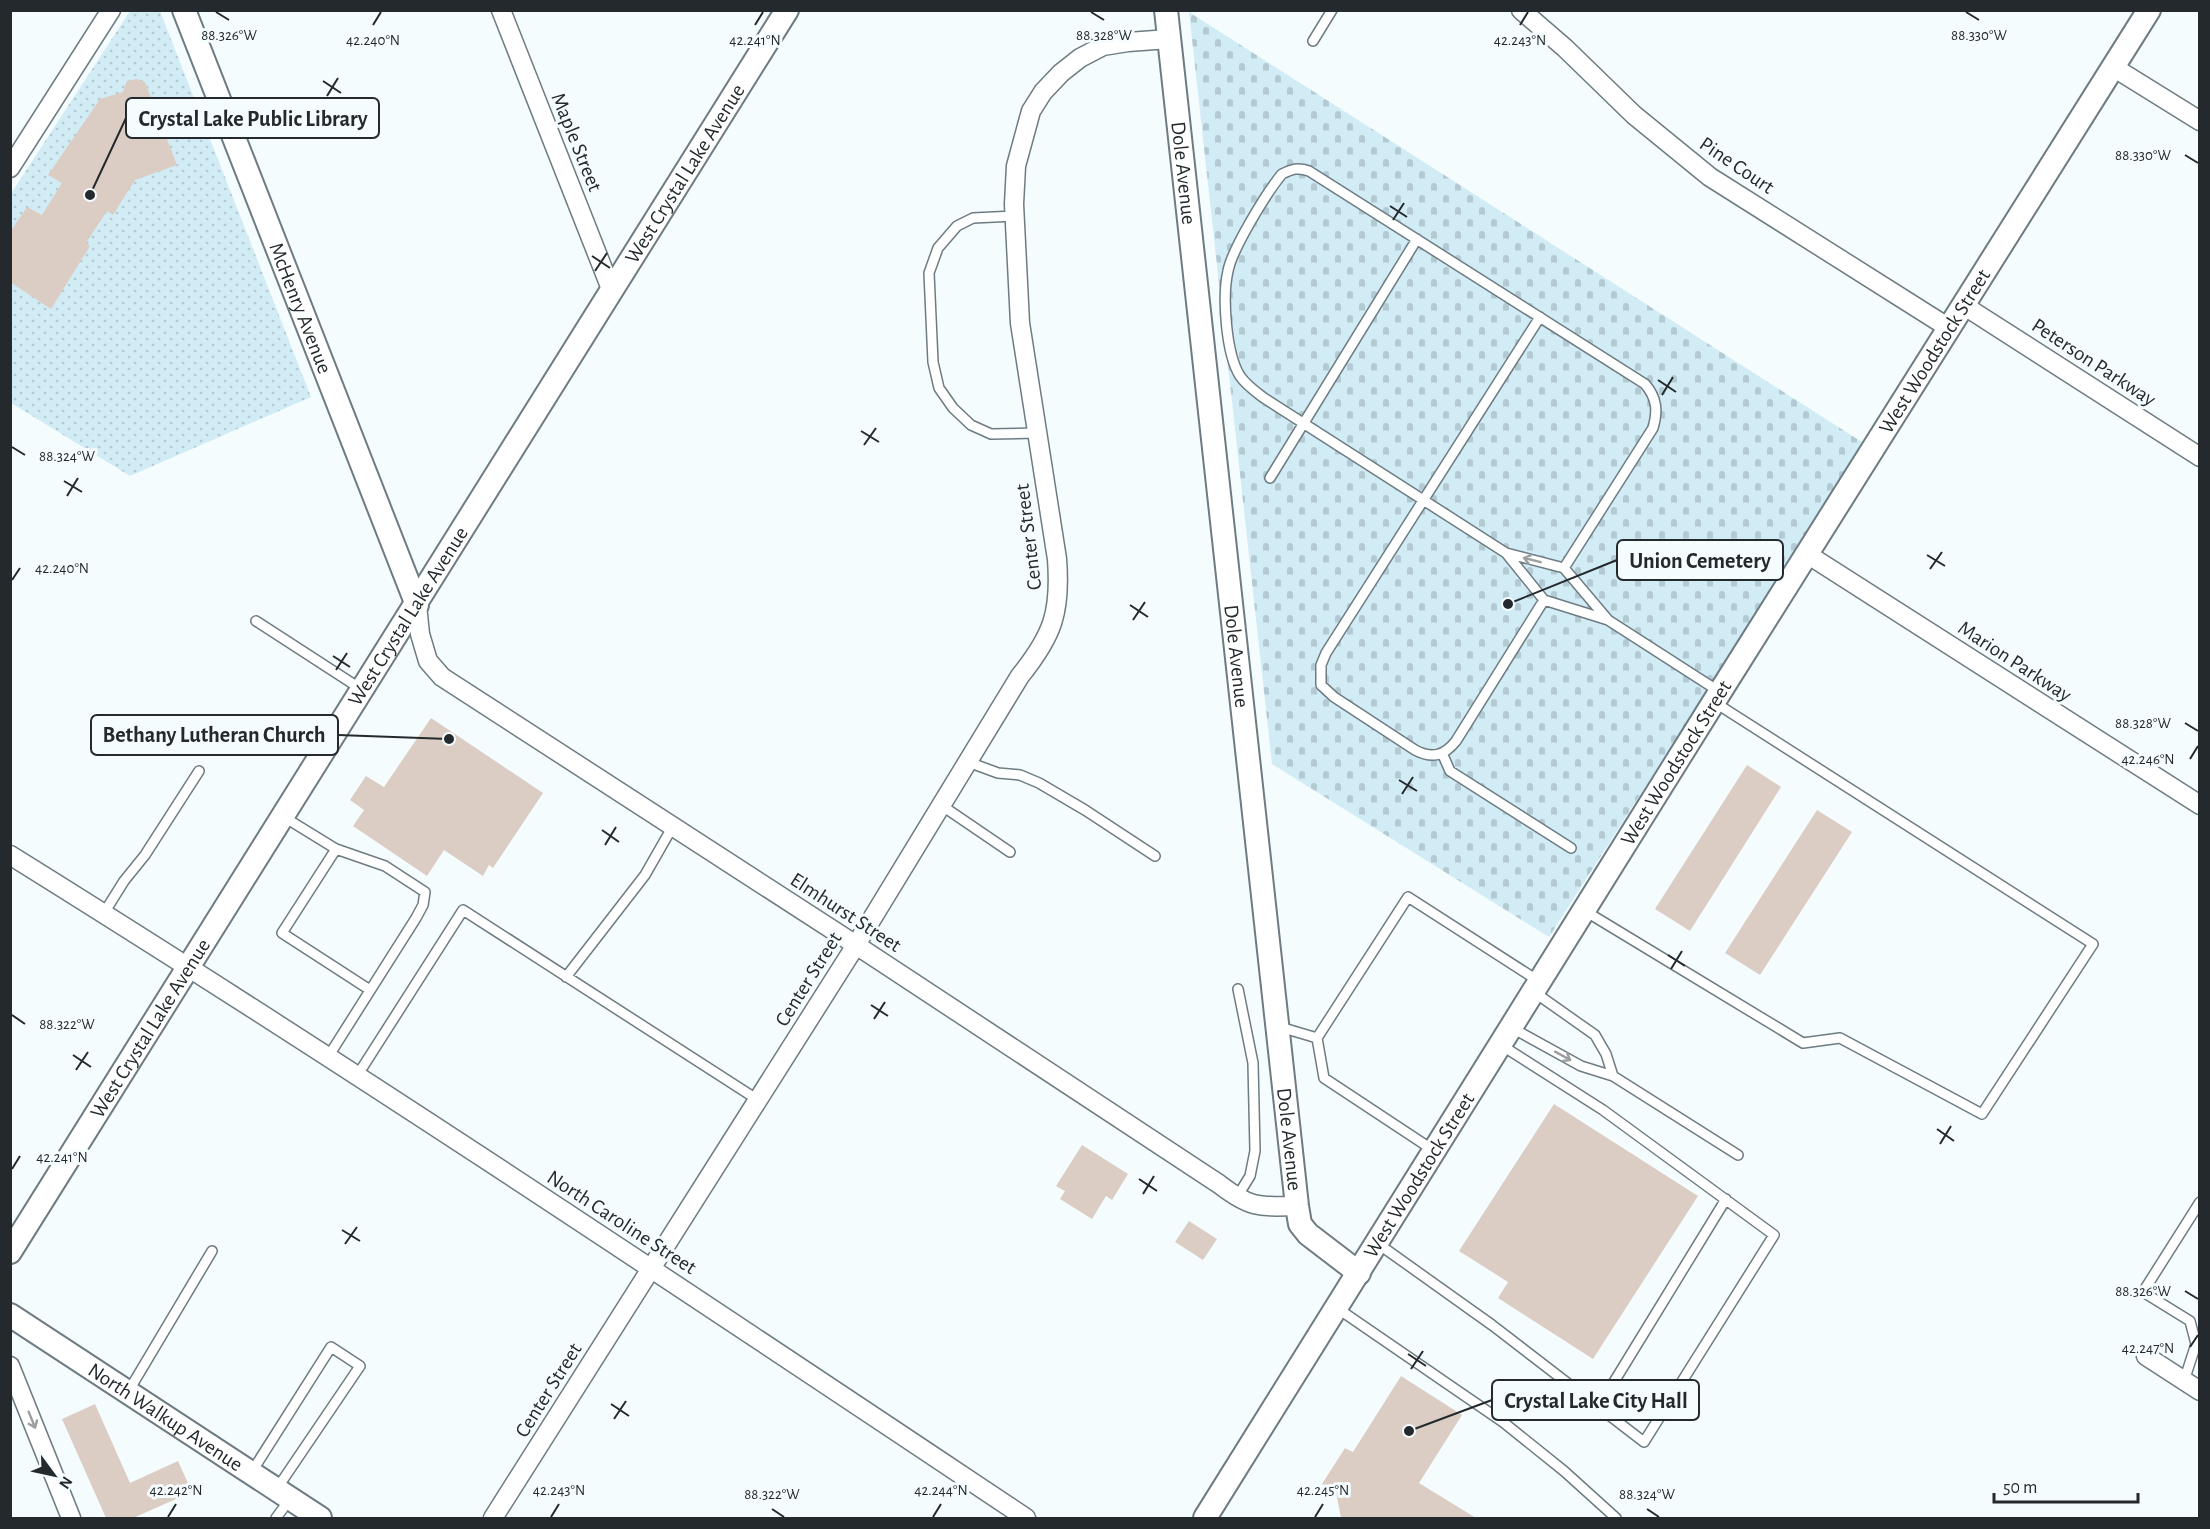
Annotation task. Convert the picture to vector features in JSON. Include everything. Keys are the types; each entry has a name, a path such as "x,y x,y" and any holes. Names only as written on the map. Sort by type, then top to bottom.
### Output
{"street":[{"path":"10,168 111,10"},
{"name":"McHenry Avenue","path":"184,10 417,605"},
{"name":"Maple Street","path":"501,10 611,289"},
{"name":"West Crystal Lake Avenue","path":"10,1252 417,605 611,289 787,10"},
{"name":"Dole Avenue","path":"1166,10 1297,1206 1300,1224 1308,1234 1359,1273"},
{"name":"Pine Court","path":"1521,10 1565,48 1634,115 1710,177 1949,328"},
{"name":"West Woodstock Street","path":"1205,1518 2149,10"},
{"name":"Center Street","path":"493,1518 856,945 1049,632 1057,609 1059,586 1057,559 1020,322 1015,216 1016,166 1031,111 1043,92 1061,73 1080,58 1102,46 1169,39"},
{"path":"2114,67 2199,122"},
{"name":"Peterson Parkway","path":"1963,305 2199,457"},
{"name":"Marion Parkway","path":"1807,554 2199,805"},
{"name":"Elmhurst Street","path":"417,605 420,634 428,661 442,677 856,945 1246,1203 1263,1207 1297,1206"},
{"name":"North Caroline Street","path":"10,855 190,967 652,1268 1026,1518"},
{"name":"North Walkup Avenue","path":"10,1315 320,1518"},
{"path":"2146,1356 2192,1386"},
{"path":"12,1371 71,1518"}],"lane":[{"path":"1313,41 1332,10"},
{"path":"1564,568 1653,428 1657,409 1651,391 1645,384 1309,171 1300,168 1291,169 1282,174 1275,182 1232,258 1226,285 1227,324 1233,357 1241,378 1264,398 1506,553 1564,568 1608,620 1717,697 2093,944 1982,1114 1840,1038 1803,1043 1585,911"},
{"path":"1015,216 973,218 957,226 938,248 928,273 933,362 939,388 953,408 971,425 991,434 1037,433"},
{"path":"1270,478 1417,239"},
{"path":"1540,317 1425,501 1326,653 1321,665 1321,685 1334,697 1415,750 1434,757 1456,741 1544,600"},
{"path":"1506,553 1544,600 1608,620"},
{"path":"256,621 363,691"},
{"path":"1442,753 1450,771 1571,848"},
{"path":"968,762 998,773 1020,776 1039,783 1086,810 1155,856"},
{"path":"104,913 124,881 145,855 199,771"},
{"path":"942,805 1010,852"},
{"path":"284,817 336,849 384,866 425,892 423,904 416,918 328,1057"},
{"path":"566,976 645,875 673,826"},
{"path":"336,849 282,933 370,990"},
{"path":"1434,1151 1324,1078 1317,1038 1408,897 1537,987 1595,1035 1606,1054 1614,1076"},
{"path":"357,1076 463,910 758,1100"},
{"path":"1238,989 1252,1064 1255,1151 1250,1176 1238,1197"},
{"path":"1277,1027 1317,1038"},
{"path":"1506,1036 1581,1066 1614,1076 1738,1155"},
{"path":"1377,1243 1492,1325 1644,1442 1774,1235 1506,1036"},
{"path":"1598,1408 1726,1199"},
{"path":"2192,1386 2196,1344 2190,1321 2143,1292 2199,1202"},
{"path":"128,1392 212,1251"},
{"path":"1337,1308 1503,1422 1564,1471 1616,1518"},
{"path":"250,1473 331,1347 360,1366 283,1494 276,1518"}],"green space":[{"path":"130,11 160,11 311,397 130,476 11,403 10,195"},
{"path":"1189,12 1865,444 1549,937 1272,764"}],"building":[{"path":"137,79 145,82 177,165 135,180 113,215 107,211 86,243 90,246 51,309 10,282 10,232 27,207 42,215 62,183 48,175 100,99 123,92 127,81"},
{"path":"431,718 543,793 493,868 489,865 483,876 444,850 427,876 353,826 364,810 350,800 366,776 384,787"},
{"path":"1747,765 1781,787 1690,931 1655,909"},
{"path":"1817,810 1852,832 1760,975 1725,953"},
{"path":"1554,1104 1698,1196 1593,1359 1498,1298 1508,1282 1459,1251"},
{"path":"1082,1145 1128,1174 1112,1200 1106,1196 1092,1219 1060,1199 1065,1191 1056,1186"},
{"path":"1189,1221 1217,1239 1203,1260 1175,1242"},
{"path":"1401,1376 1462,1415 1419,1483 1476,1518 1341,1518 1336,1492 1322,1484 1345,1448 1353,1452"},
{"path":"95,1404 130,1483 178,1461 192,1492 133,1518 106,1518 62,1419"}],"place":[{"name":"Crystal Lake Public Library","path":"90,195"},
{"name":"Union Cemetery","path":"1508,604"},
{"name":"Bethany Lutheran Church","path":"449,739"},
{"name":"Crystal Lake City Hall","path":"1409,1431"}]}
